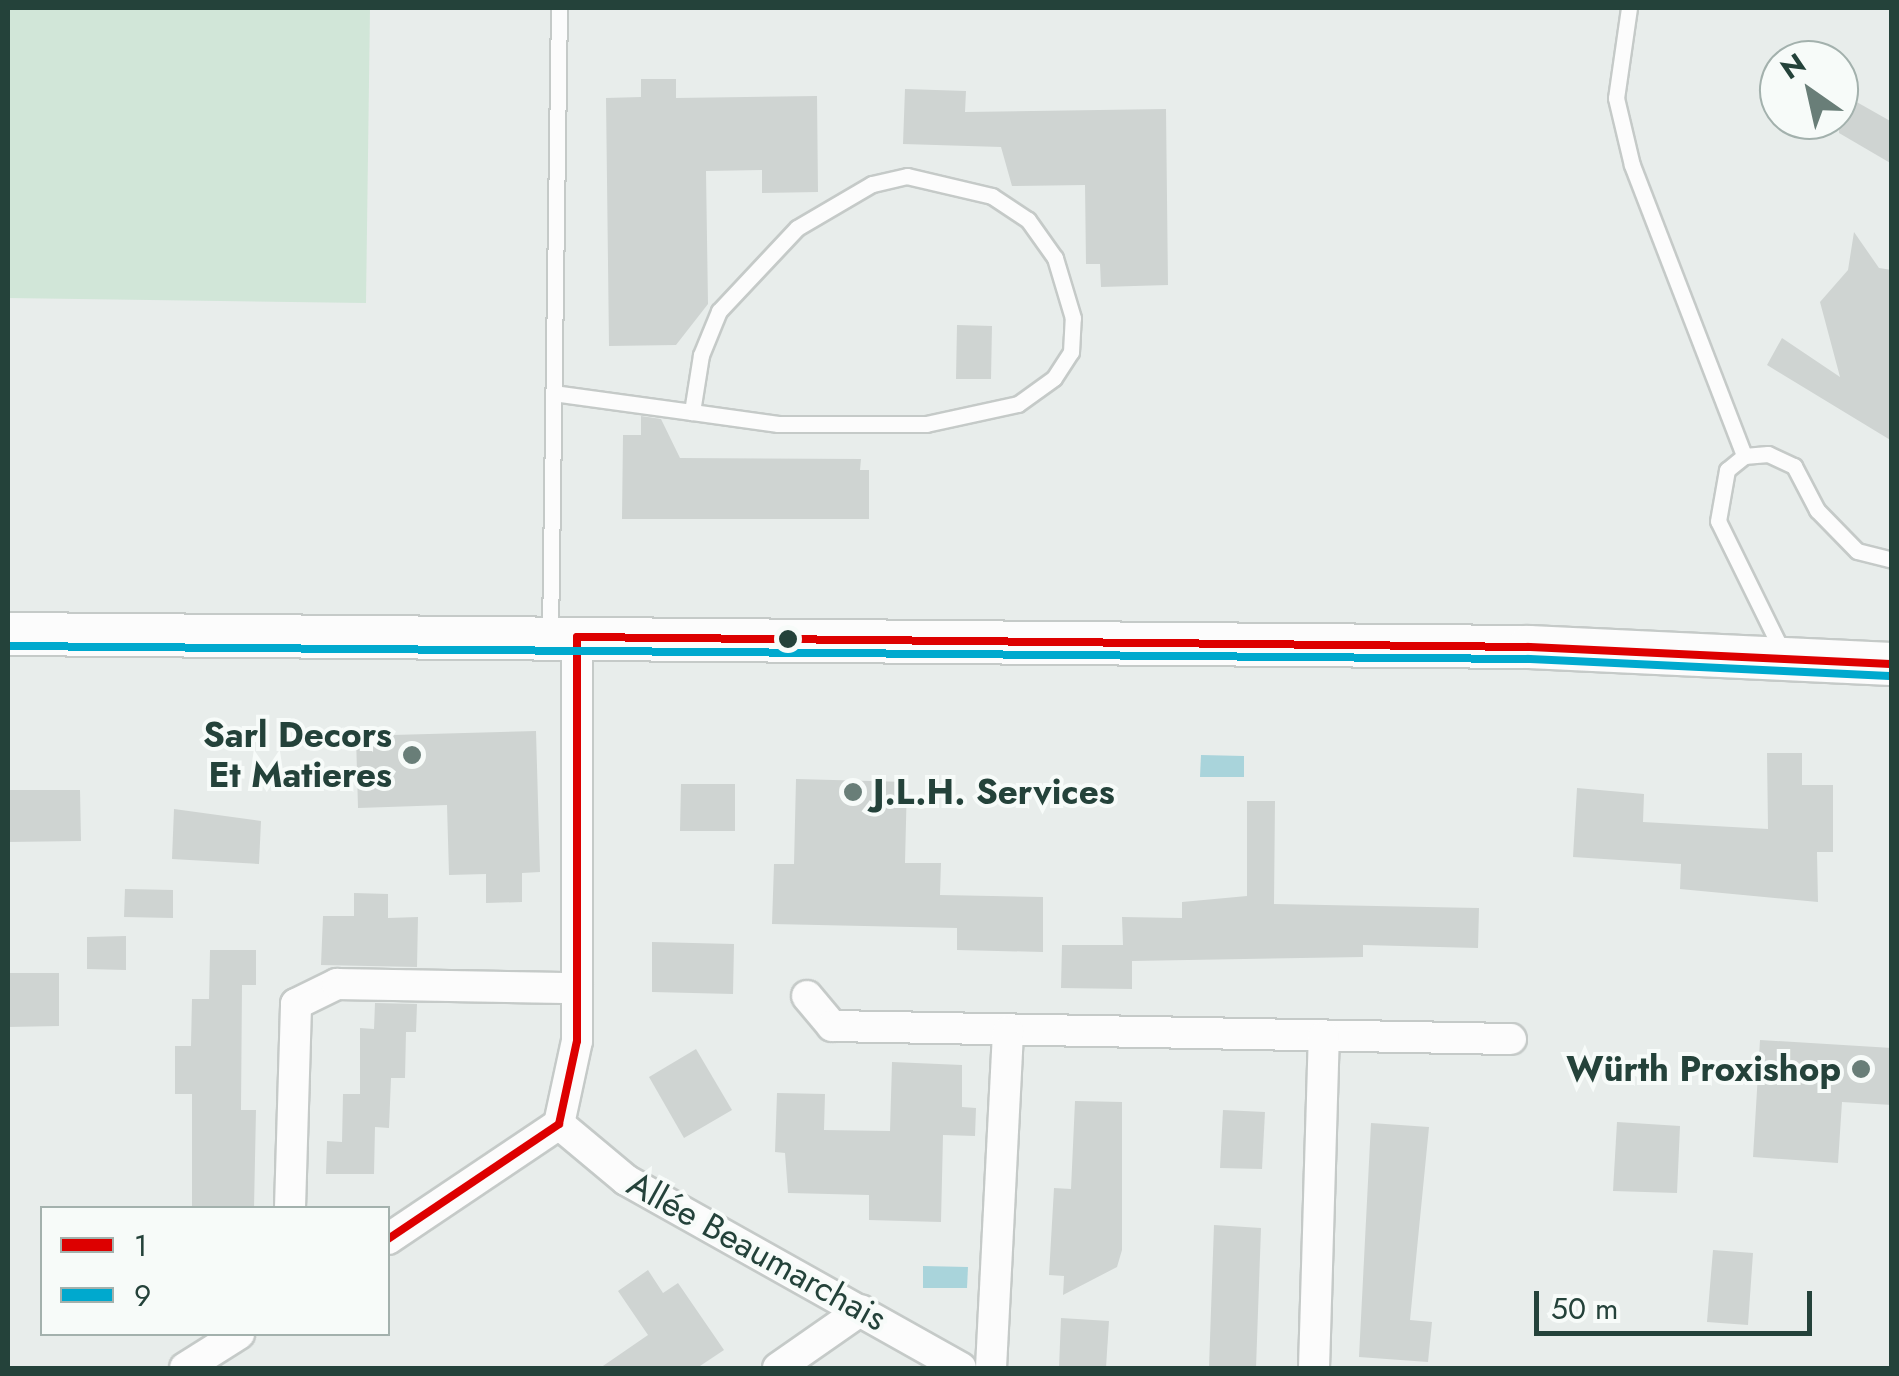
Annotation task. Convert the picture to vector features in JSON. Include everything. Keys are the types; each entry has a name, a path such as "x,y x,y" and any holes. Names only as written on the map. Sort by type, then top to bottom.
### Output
{"main road":[{"path":"8,634 1529,647 1892,664"}],"street":[{"path":"390,1239 560,1124 577,1042 564,638"},
{"path":"290,1206 296,1004 338,984 576,988"},
{"path":"808,996 832,1026 1510,1039"},
{"path":"991,1368 1008,1031"},
{"path":"1314,1368 1324,1036"},
{"name":"Allée Beaumarchais","path":"560,1124 626,1180 961,1368"},
{"path":"778,1368 862,1310"},
{"path":"186,1368 236,1336"}],"lane":[{"path":"559,8 554,392 564,638"},
{"path":"1629,8 1616,98 1628,148 1744,456"},
{"path":"554,392 692,412 778,424 926,424 1018,404 1054,378 1071,352 1073,318 1055,258 1028,220 953,181 907,176 855,191 797,228 719,311 701,355 692,412"},
{"path":"1786,659 1718,522 1727,470 1744,456 1768,454 1794,466 1817,510 1857,551 1892,560"}],"green space":[{"path":"8,8 370,8 366,303 8,298"}],"water":[{"path":"1201,755 1244,756 1244,777 1200,777"},
{"path":"923,1266 968,1267 967,1288 923,1288"}],"building":[{"path":"641,79 676,79 676,98 817,96 818,192 762,193 762,170 706,171 708,304 676,345 609,346 606,98 641,97"},
{"path":"905,89 966,91 965,112 1166,109 1168,285 1101,287 1100,264 1086,264 1085,185 1012,186 1001,147 903,144"},
{"path":"1859,103 1892,122 1892,164 1851,140 1859,140"},
{"path":"1854,232 1879,268 1892,270 1892,441 1767,365 1782,338 1840,377 1820,302 1848,270"},
{"path":"957,325 992,326 991,379 956,379"},
{"path":"641,416 661,419 680,458 861,459 860,470 869,470 869,519 622,519 623,435 641,435"},
{"path":"536,731 540,872 522,873 522,902 486,903 486,874 449,875 447,805 358,808 356,736"},
{"path":"1767,753 1802,753 1802,785 1833,785 1833,852 1817,852 1818,902 1680,889 1681,864 1573,857 1577,788 1644,794 1643,822 1768,829"},
{"path":"796,779 907,782 905,863 941,863 940,895 1043,897 1043,952 957,950 957,928 772,924 774,864 794,864"},
{"path":"681,784 735,784 735,831 680,831"},
{"path":"8,790 80,790 81,841 8,842"},
{"path":"1247,801 1275,801 1274,904 1479,908 1478,948 1363,945 1363,957 1132,961 1132,989 1061,988 1062,945 1123,945 1122,917 1182,918 1182,902 1247,896"},
{"path":"174,809 261,821 259,864 172,859"},
{"path":"125,889 173,890 173,918 124,917"},
{"path":"354,893 388,894 388,918 418,917 417,967 321,965 323,916 354,916"},
{"path":"126,936 126,970 87,969 87,937"},
{"path":"652,942 734,944 733,994 652,992"},
{"path":"210,950 256,950 256,985 242,985 241,1110 256,1110 254,1206 192,1206 192,1094 175,1094 175,1046 191,1046 192,999 209,999"},
{"path":"8,973 59,973 59,1026 8,1027"},
{"path":"375,1003 417,1004 416,1032 406,1032 405,1078 391,1078 389,1128 375,1127 374,1174 326,1174 327,1141 342,1142 343,1094 360,1094 360,1028 374,1029"},
{"path":"1760,1040 1892,1048 1892,1105 1842,1102 1838,1163 1753,1157"},
{"path":"696,1049 732,1110 684,1138 649,1077"},
{"path":"892,1062 962,1065 962,1107 976,1108 975,1136 943,1135 941,1222 869,1220 869,1195 788,1193 785,1153 775,1152 777,1093 825,1094 824,1130 890,1131"},
{"path":"1075,1101 1122,1102 1122,1250 1117,1267 1063,1295 1064,1276 1049,1275 1054,1188 1071,1189"},
{"path":"1223,1110 1265,1112 1262,1169 1220,1168"},
{"path":"1617,1122 1680,1126 1677,1193 1613,1191"},
{"path":"1371,1123 1429,1127 1410,1320 1432,1322 1428,1362 1359,1357"},
{"path":"1214,1225 1261,1228 1256,1368 1209,1368"},
{"path":"1713,1250 1753,1253 1748,1325 1707,1322"},
{"path":"648,1270 663,1293 678,1283 724,1350 697,1368 600,1368 648,1335 618,1291"},
{"path":"1061,1318 1109,1321 1106,1368 1059,1368"}],"transit line":[{"name":"1","path":"577,637 1529,647 1892,664"},
{"name":"1","path":"390,1238 559,1124 577,1041 577,637"},
{"name":"9","path":"8,646 1529,659 1891,676"}],"place":[{"name":"Sarl Decors Et Matieres","path":"412,755"},
{"name":"J.L.H. Services","path":"853,792"},
{"name":"Würth Proxishop","path":"1861,1069"}]}
